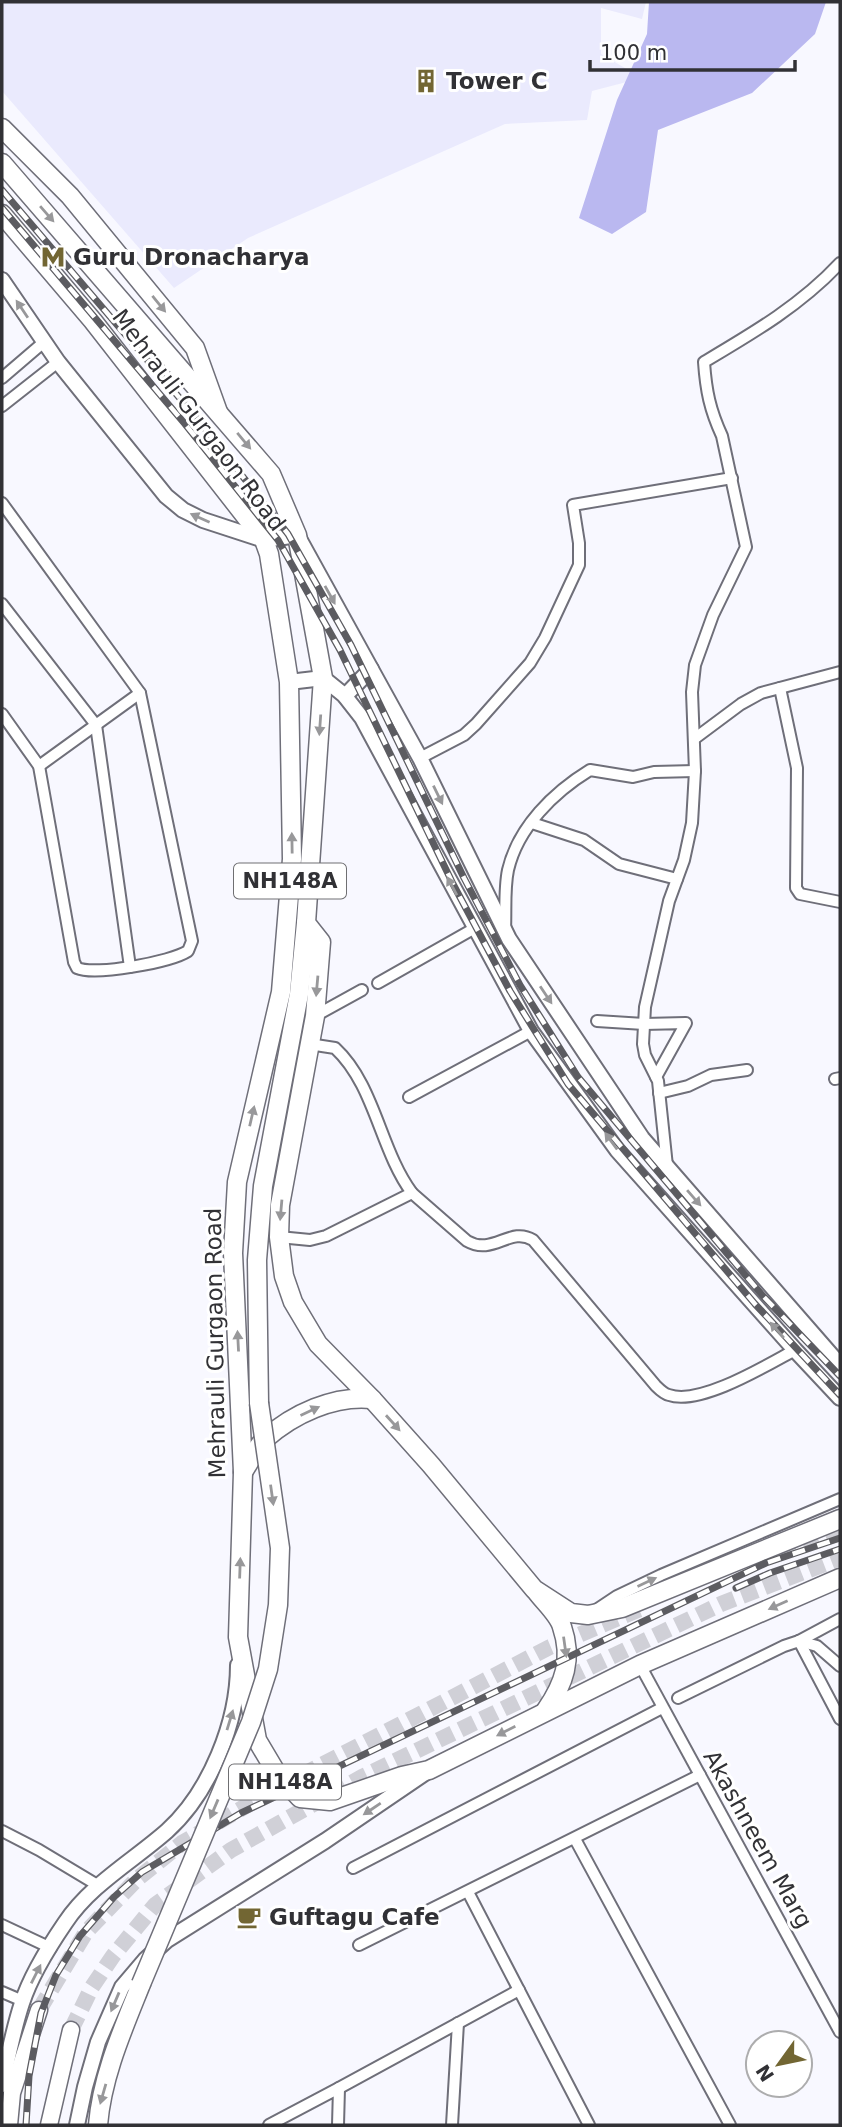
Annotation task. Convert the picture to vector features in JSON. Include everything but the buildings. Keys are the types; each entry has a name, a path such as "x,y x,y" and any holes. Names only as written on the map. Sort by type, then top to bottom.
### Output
{"main road":[{"path":"2,128 70,196 195,348 218,412"},
{"name":"Mehrauli Gurgaon Road","path":"2,163 271,474 297,535 323,678 306,923 321,942 315,1016 280,1205 279,1237 284,1276 293,1302 318,1344 372,1399 534,1589 571,1613 588,1615"},
{"name":"Mehrauli Gurgaon Road","path":"2,214 93,321 264,540 269,554 289,682 292,859 281,992 237,1182 233,1253 243,1417 238,1637 257,1740 276,1772 300,1798 330,1801 402,1776 429,1770 640,1665 840,1578"},
{"path":"98,2125 100,2106 117,2045 251,1722 268,1669 278,1605 280,1548 259,1403 257,1260 263,1186 299,994 306,923"},
{"path":"243,1472 263,1440 295,1418 335,1400 357,1397 372,1399"},
{"path":"588,1615 622,1608 840,1519"},
{"path":"534,1589 562,1625 567,1662 561,1689 546,1710"},
{"path":"9,2125 12,2093 39,2010"},
{"path":"49,2125 71,2030"}],"street":[{"path":"667,1166 656,1077 645,1055 645,1007 652,968 688,844 695,771 692,682 699,649 746,547 722,436 716,426 706,391 704,362 757,331 811,292 840,263"},
{"path":"2,280 58,362 166,496 183,510 203,520 264,540 297,535 420,758 507,936 642,1138 840,1365"},
{"path":"2,378 44,342"},
{"path":"2,406 58,362"},
{"path":"420,758 464,735 538,650 579,565 579,543 573,505 732,478"},
{"path":"2,503 140,693 192,941 188,951 130,967 84,971 77,968 38,766 2,714"},
{"path":"2,604 96,725 130,967"},
{"path":"345,696 372,669"},
{"path":"694,739 749,699 840,672"},
{"path":"289,682 323,678 345,696 362,718 531,1031 617,1150 795,1350 837,1388"},
{"path":"780,688 797,768 796,888 800,894 840,902"},
{"path":"38,766 140,693"},
{"path":"488,953 507,936 508,871 518,842 531,823 559,793 590,770 633,777 654,772 695,771"},
{"path":"531,823 584,840 619,864 677,879"},
{"path":"379,983 475,928"},
{"path":"315,1016 362,990"},
{"path":"597,1021 686,1023 656,1077"},
{"path":"410,1097 531,1031"},
{"path":"309,1044 335,1048 343,1055 378,1120 399,1175 412,1193 476,1246 485,1247 515,1236 525,1235 533,1240 656,1386 667,1395 697,1395 740,1380 795,1350"},
{"path":"659,1093 688,1086 711,1075 747,1070"},
{"path":"279,1237 310,1240 326,1236 412,1193"},
{"path":"588,1615 617,1595 840,1499"},
{"path":"678,1698 840,1619"},
{"path":"2,2085 23,2001 66,1922 99,1886 168,1830 198,1796 231,1720 236,1697 238,1637"},
{"path":"799,1641 817,1646 840,1666"},
{"path":"799,1641 840,1719"},
{"name":"Akashneem Marg","path":"640,1665 840,2032"},
{"path":"353,1868 662,1707"},
{"path":"77,2125 98,2042 122,1987 145,1960 167,1940 325,1841 429,1770"},
{"path":"359,1945 700,1775"},
{"path":"2,1831 99,1886"},
{"path":"575,1839 730,2125"},
{"path":"468,1892 589,2125"},
{"path":"2,1925 51,1948"},
{"path":"269,2125 519,1990"},
{"path":"2,1992 23,2001"},
{"path":"452,2125 458,2023"},
{"path":"338,2125 339,2088"}],"shaded area":[{"path":"2,2 646,2 642,19 601,8 601,54 642,78 592,91 587,120 505,124 248,238 174,288 2,91"}],"water":[{"path":"649,2 826,2 815,34 752,93 658,130 646,212 612,234 579,218 617,100 647,34"}],"tunnel":[{"path":"780,1551 840,1532"},
{"path":"71,2030 92,1987 113,1956 155,1905 231,1850 362,1777 721,1604 840,1558"},
{"path":"39,2010 86,1932 137,1879 182,1843 277,1788 550,1647 640,1609"}],"railway":[{"path":"2,190 195,416 288,534 351,645 464,878 520,985 578,1077 763,1296 840,1376"},
{"path":"2,208 185,424 278,540 340,650 453,884 510,991 568,1084 755,1304 840,1395"},
{"path":"26,2125 29,2076 41,2013 56,1975 80,1936 114,1897 142,1872 241,1813 766,1563 840,1538"},
{"path":"736,1588 770,1573 840,1549"}],"place":[{"name":"Tower C","path":"426,81"},
{"name":"Guru Dronacharya","path":"53,257"},
{"name":"Guftagu Cafe","path":"249,1917"}]}
